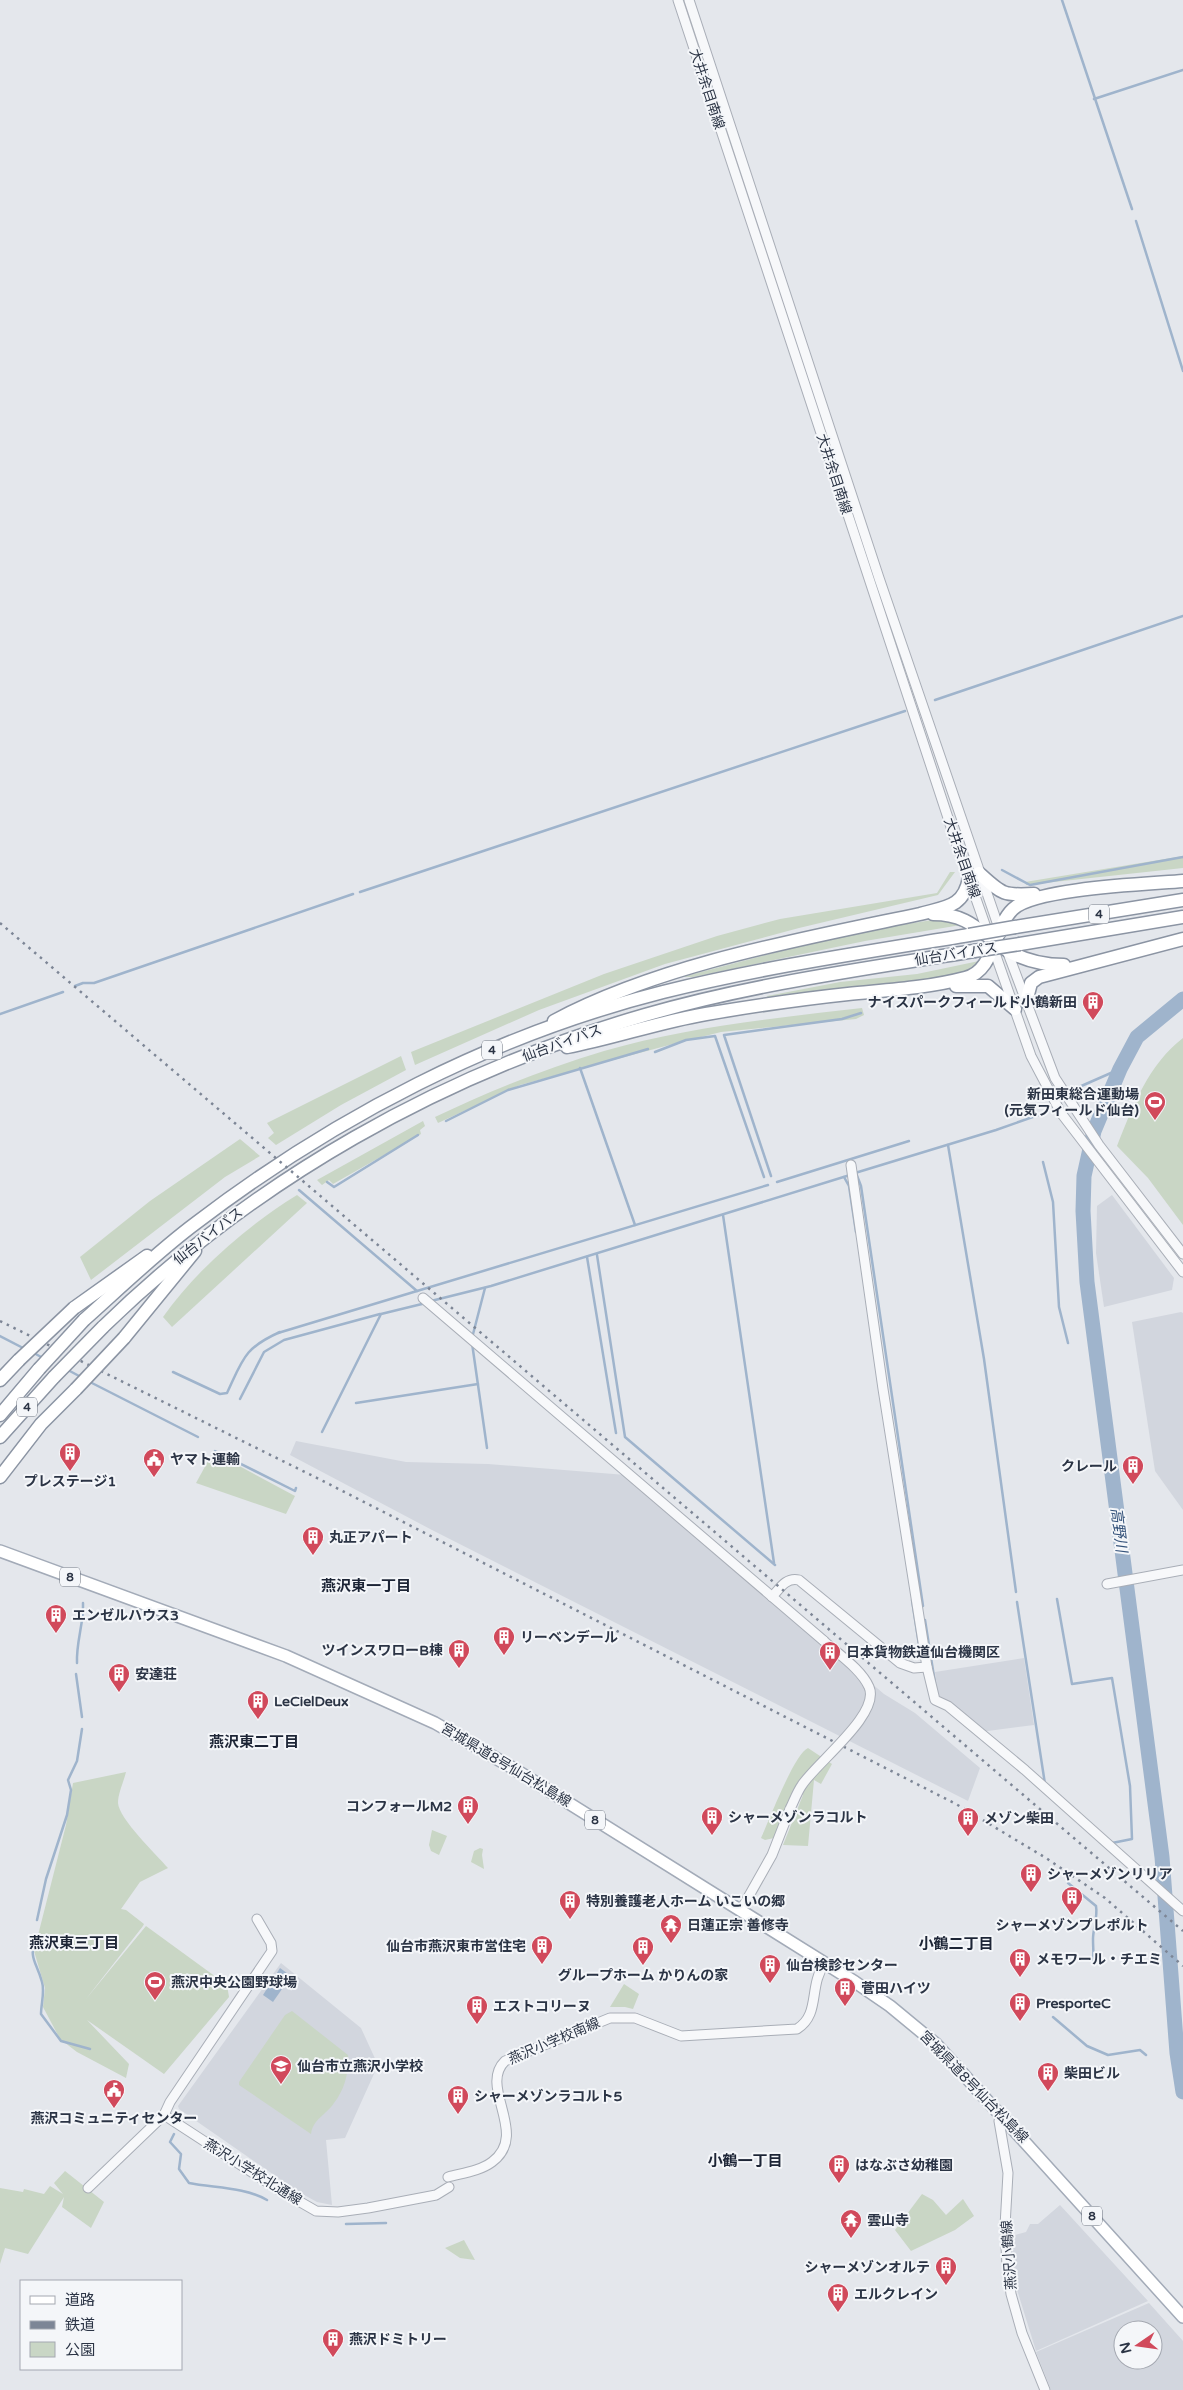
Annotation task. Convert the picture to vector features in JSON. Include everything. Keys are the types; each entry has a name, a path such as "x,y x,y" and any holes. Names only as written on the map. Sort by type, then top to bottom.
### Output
{"highway":[{"path":"523,1037 580,1007 645,982 720,960 920,914 960,900 974,876 1007,895 1062,893 1183,881"},
{"path":"914,988 967,978 981,967 994,938 1012,910 1022,903 1062,893"},
{"name":"仙台バイパス","path":"0,1415 84,1320 195,1224 258,1179 317,1141 400,1092 523,1037 661,993 718,979 772,968 1183,900"},
{"path":"920,914 948,914 960,917 994,938 1007,950 1037,963 1049,965 1080,964"},
{"name":"仙台バイパス","path":"0,1437 54,1377 149,1281 272,1187 357,1134 434,1095 530,1054 646,1015 724,995 781,983 1183,917"},
{"path":"530,1054 592,1042 645,1026 706,1014 847,994 971,984 988,986 1020,1005 1031,983 1039,976 1183,939"},
{"path":"0,1380 74,1308 195,1224"},
{"path":"0,1477 41,1424 76,1390 124,1338 206,1237"}],"main road":[{"name":"宮城県道8号仙台松島線","path":"0,1551 286,1656 435,1722 824,1962 890,2006 936,2044 1003,2115 1183,2317"}],"street":[{"name":"大井余目南線","path":"678,0 974,876"},
{"path":"688,0 994,938 1020,1005 1055,1078 1080,1118 1183,1254"},
{"path":"1007,950 1031,1056 1045,1085 1061,1113 1183,1272"},
{"path":"852,1170 883,1389 927,1667 935,1700 948,1706 1025,1770 1183,1911"},
{"path":"425,1300 824,1641 861,1674 870,1689 870,1704 857,1724 802,1785 790,1809 772,1855 741,1910"},
{"path":"1108,1584 1183,1570"},
{"path":"772,1597 787,1581 792,1578 799,1580 900,1663 914,1668 927,1667"},
{"path":"88,2188 164,2114 170,2102 272,1952 271,1942 257,1919"},
{"name":"燕沢小学校南線","path":"448,2177 480,2168 500,2155 505,2146 507,2131 496,2077 498,2068 505,2061 610,2018 635,2018 671,2034 696,2036 797,2029 810,2018 818,1973 824,1962"},
{"name":"燕沢小学校北通線","path":"164,2114 276,2188 316,2212 338,2212 378,2206 436,2195 449,2187"},
{"name":"燕沢小鶴線","path":"1003,2115 999,2121 1008,2173 1006,2226 1008,2275 1022,2333 1045,2390"}],"shaded area":[{"path":"1112,1195 1174,1278 1172,1290 1104,1307 1096,1253 1097,1206"},
{"path":"1183,1313 1183,1510 1155,1471 1132,1322"},
{"path":"296,1441 406,1462 488,1464 626,1475 884,1694 915,1713 980,1768 968,1801 432,1530 290,1455"},
{"path":"1024,1658 1034,1725 980,1732 938,1695 935,1672"},
{"name":"仙台市立燕沢小学校","path":"281,1963 361,2028 378,2065 345,2138 326,2140 332,2205 317,2202 297,2191 179,2109 178,2106"},
{"path":"1060,2205 1148,2301 1036,2351 1014,2280 1011,2251 1015,2235 1026,2232 1030,2224 1038,2224"},
{"path":"1149,2303 1183,2341 1183,2390 1051,2390 1036,2352"}],"green space":[{"path":"1183,856 1183,868 1026,885 1025,882"},
{"path":"950,872 955,872 938,895 799,928 665,964 539,1010 415,1065 411,1052 604,974 717,936 780,919 937,893"},
{"path":"945,918 967,924 865,941 693,977 682,977 850,933"},
{"path":"979,961 959,976 768,999 767,996 840,982 917,974"},
{"path":"862,1008 864,1015 856,1019 721,1032 673,1044 520,1085 438,1123 435,1117 540,1072 635,1043 699,1029"},
{"name":"新田東総合運動場 (元気フィールド仙台)","path":"1183,1038 1183,1225 1148,1178 1117,1146 1136,1101 1151,1073"},
{"path":"401,1056 406,1070 341,1105 276,1145 268,1138 274,1133 267,1123"},
{"path":"423,1121 425,1126 420,1130 421,1134 333,1184 329,1180 322,1185 317,1180"},
{"path":"240,1139 260,1156 225,1177 91,1280 80,1257 150,1201"},
{"path":"297,1195 307,1203 172,1327 163,1317 191,1282 242,1234"},
{"path":"213,1452 295,1496 286,1514 196,1483"},
{"path":"808,1748 832,1764 821,1784 814,1780 808,1846 783,1845 803,1795 796,1790 774,1838 765,1840 761,1838 782,1789 796,1762"},
{"path":"126,1772 118,1799 120,1810 131,1827 168,1868 140,1882 121,1909 126,1910 144,1924 86,1999 146,1926 227,1985 229,1997 164,2074 87,2020 129,2064 126,2078 77,2052 60,2039 43,2007 45,1988 34,1951 66,1825 73,1783"},
{"path":"432,1830 447,1836 439,1855 431,1851 429,1845"},
{"path":"480,1848 483,1849 484,1869 471,1862 474,1851"},
{"path":"624,1984 639,1994 633,2009 610,2007"},
{"path":"292,2011 348,2055 348,2068 344,2086 338,2098 314,2125 311,2134 239,2085 239,2082 285,2015"},
{"path":"65,2171 104,2202 91,2228 62,2207 64,2197 28,2254 5,2248 0,2264 0,2188 23,2192 24,2189 44,2194 50,2186 63,2194 54,2183"},
{"path":"922,2194 933,2200 946,2215 963,2199 974,2216 955,2230 911,2251 895,2230"},
{"path":"464,2240 475,2260 460,2258 445,2248"}],"water":[{"path":"280,1968 291,1976 273,2002 263,1995"}],"waterway":[{"path":"1062,0 1132,209"},
{"path":"1094,99 1183,70"},
{"path":"1136,221 1183,371"},
{"path":"935,700 1183,616"},
{"path":"360,892 905,711"},
{"path":"1002,870 1030,885 1183,857"},
{"path":"75,986 83,983 94,983 353,894"},
{"path":"0,1014 63,992"},
{"name":"高野川","path":"1183,999 1137,1037 1120,1069 1094,1131 1084,1176 1083,1211 1087,1282 1162,1857 1177,2053 1183,2092"},
{"path":"771,1176 724,1035 842,1019 861,1013"},
{"path":"655,1052 686,1040 715,1036 764,1177"},
{"path":"446,1121 508,1090 648,1049"},
{"path":"580,1068 635,1225"},
{"path":"1079,1087 1120,1069"},
{"path":"855,1173 996,1130 1044,1113"},
{"path":"327,1182 334,1187 418,1135"},
{"path":"777,1182 909,1141"},
{"path":"948,1145 984,1359 1016,1592"},
{"path":"1043,1162 1053,1202 1059,1307 1068,1343"},
{"path":"856,1173 861,1186 923,1606"},
{"path":"431,1301 491,1286 850,1175"},
{"path":"844,1177 849,1186 856,1232"},
{"path":"417,1291 768,1185"},
{"path":"278,1333 417,1291 299,1190"},
{"path":"723,1215 774,1563"},
{"path":"597,1255 625,1437 775,1565"},
{"path":"587,1257 616,1433"},
{"path":"472,1338 485,1288"},
{"path":"322,1432 381,1314 426,1303"},
{"path":"240,1399 264,1352 284,1340 380,1314"},
{"path":"173,1372 220,1394 227,1393 241,1363 252,1349 280,1332"},
{"path":"0,1336 25,1349"},
{"path":"472,1343 487,1448"},
{"path":"32,1352 43,1358"},
{"path":"66,1369 81,1377"},
{"path":"88,1381 198,1437"},
{"path":"356,1403 478,1384"},
{"path":"215,1451 295,1491 296,1488"},
{"path":"1057,1599 1072,1684 1112,1678 1130,1786 1132,1839 1112,1843"},
{"path":"912,1600 919,1645"},
{"path":"1017,1602 1045,1784"},
{"path":"77,1663 83,1603"},
{"path":"925,1620 935,1683"},
{"path":"76,1674 82,1717"},
{"path":"37,1920 46,1879 67,1815 71,1790 68,1780 77,1761 82,1729"},
{"path":"1068,1883 1096,1906 1093,1964"},
{"path":"35,1936 33,1956 43,1986 41,2014 61,2041 90,2049"},
{"path":"1053,2017 1087,2046 1108,2055 1140,2050 1146,2055"},
{"path":"174,2134 170,2142 181,2154 179,2169 189,2183 239,2190 267,2200"},
{"path":"346,2224 386,2223"}],"railway":[{"path":"0,923 1183,1931"},
{"path":"0,1321 319,1479 956,1804 1046,1858 1105,1898 1183,1966"}],"place":[{"name":"ナイスパークフィールド小鶴新田","path":"1093,1021"},
{"name":"新田東総合運動場 (元気フィールド仙台)","path":"1155,1121"},
{"name":"プレステージ1","path":"70,1472"},
{"name":"ヤマト運輸","path":"154,1478"},
{"name":"クレール","path":"1133,1485"},
{"name":"丸正アパート","path":"313,1556"},
{"name":"エンゼルハウス3","path":"56,1634"},
{"name":"リーベンデール","path":"504,1656"},
{"name":"ツインスワローB棟","path":"459,1669"},
{"name":"日本貨物鉄道仙台機関区","path":"830,1671"},
{"name":"安達荘","path":"119,1693"},
{"name":"LeCielDeux","path":"258,1720"},
{"name":"コンフォールM2","path":"468,1825"},
{"name":"シャーメゾンラコルト","path":"712,1836"},
{"name":"メゾン柴田","path":"968,1837"},
{"name":"シャーメゾンリリア","path":"1031,1893"},
{"name":"シャーメゾンプレポルト","path":"1072,1916"},
{"name":"特別養護老人ホーム いこいの郷","path":"570,1920"},
{"name":"日蓮正宗 善修寺","path":"671,1944"},
{"name":"仙台市燕沢東市営住宅","path":"542,1965"},
{"name":"グループホーム かりんの家","path":"643,1966"},
{"name":"メモワール・チエミ","path":"1020,1978"},
{"name":"仙台検診センター","path":"770,1984"},
{"name":"燕沢中央公園野球場","path":"155,2001"},
{"name":"菅田ハイツ","path":"845,2007"},
{"name":"PresporteC","path":"1020,2022"},
{"name":"エストコリーヌ","path":"477,2025"},
{"name":"仙台市立燕沢小学校","path":"281,2085"},
{"name":"柴田ビル","path":"1048,2092"},
{"name":"燕沢コミュニティセンター","path":"114,2109"},
{"name":"シャーメゾンラコルト5","path":"458,2115"},
{"name":"はなぶさ幼稚園","path":"839,2184"},
{"name":"雲山寺","path":"851,2239"},
{"name":"シャーメゾンオルテ","path":"946,2286"},
{"name":"エルクレイン","path":"838,2313"},
{"name":"燕沢ドミトリー","path":"333,2358"}],"district":[{"name":"燕沢東一丁目","path":"366,1586"},
{"name":"燕沢東二丁目","path":"254,1742"},
{"name":"燕沢東三丁目","path":"74,1943"},
{"name":"小鶴二丁目","path":"956,1944"},
{"name":"小鶴一丁目","path":"745,2161"}]}
